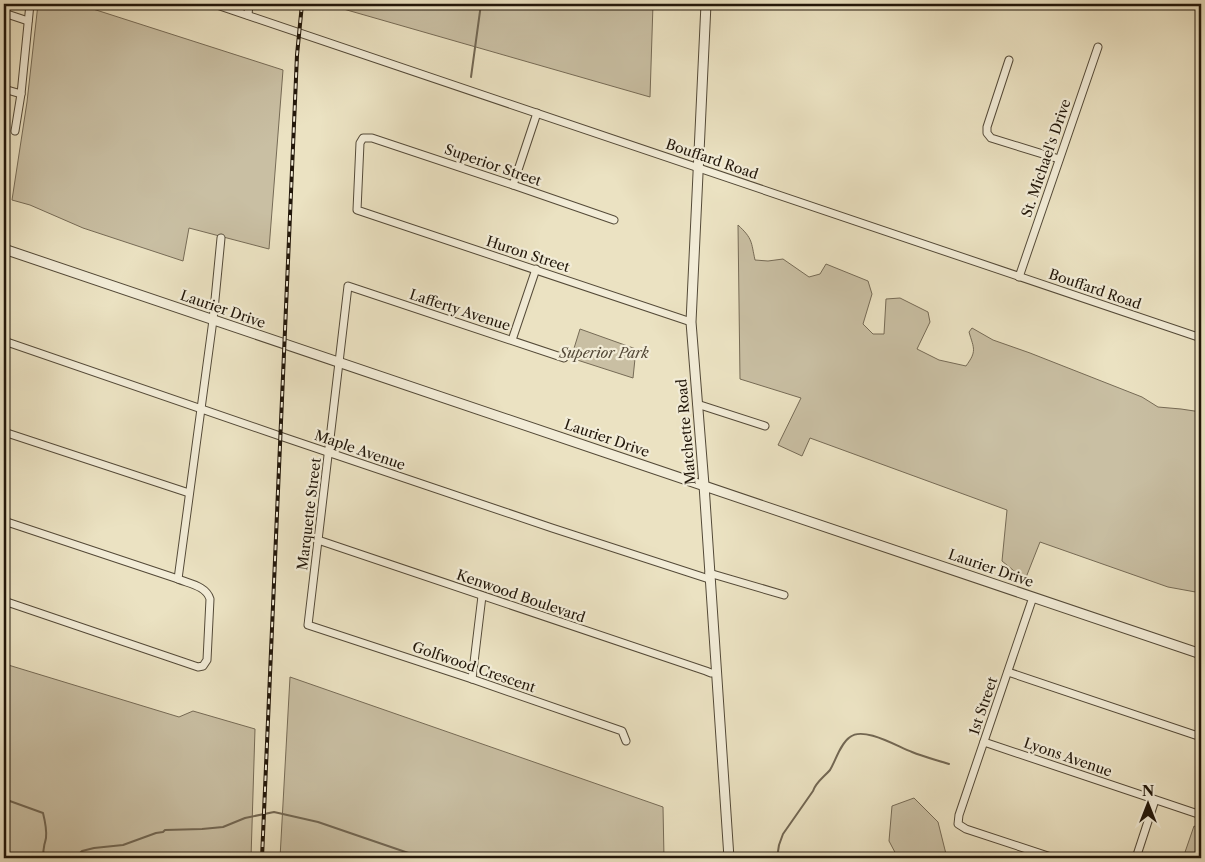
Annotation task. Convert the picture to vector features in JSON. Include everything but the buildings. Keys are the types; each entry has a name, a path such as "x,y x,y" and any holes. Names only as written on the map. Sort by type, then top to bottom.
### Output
{"street":[{"path":"15,131 21,94 30,4"},
{"name":"Bouffard Road","path":"214,4 1201,338"},
{"path":"248,15 249,4"},
{"name":"Matchette Road","path":"706,4 691,322 729,858"},
{"path":"4,12 28,21"},
{"name":"St. Michael's Drive","path":"1019,277 1098,47"},
{"path":"1009,60 987,126 987,133 991,138 1059,159"},
{"path":"4,90 21,94"},
{"path":"513,185 537,113"},
{"name":"Superior Street","path":"357,210 360,143 364,138 372,138 614,220"},
{"name":"Huron Street","path":"357,210 691,322"},
{"path":"178,579 213,320 221,238"},
{"name":"Laurier Drive","path":"4,249 1201,654"},
{"path":"512,340 536,269"},
{"name":"Lafferty Avenue","path":"348,286 564,358"},
{"name":"Marquette Street","path":"308,625 348,286"},
{"name":"Maple Avenue","path":"4,341 544,525 709,576 784,595"},
{"path":"697,404 765,426"},
{"path":"4,432 189,493"},
{"path":"4,521 204,589 210,599 207,660 205,664 198,667 4,601"},
{"name":"Kenwood Boulevard","path":"318,540 711,673 716,673"},
{"path":"472,679 482,596"},
{"name":"1st Street","path":"1033,597 958,815 958,824 966,829 1054,858"},
{"name":"Golfwood Crescent","path":"308,625 622,731 626,741"},
{"path":"1008,672 1201,737"},
{"name":"Lyons Avenue","path":"984,742 1201,815"},
{"path":"1136,858 1155,800"}],"green space":[{"path":"38,4 80,4 283,70 269,249 189,228 183,261 83,228 30,205 12,200 27,102"},
{"path":"326,4 653,4 650,97"},
{"path":"738,225 749,237 755,260 783,259 809,277 820,274 826,264 868,281 872,294 863,324 873,334 884,334 886,299 900,298 928,312 930,322 917,349 939,360 966,366 974,350 969,332 972,328 993,340 1142,397 1158,407 1201,412 1201,593 1168,587 1040,542 1025,580 1002,561 1007,510 810,438 802,456 778,445 801,398 740,379"},
{"name":"Superior Park","path":"580,329 636,349 633,378 571,358"},
{"path":"5,664 179,717 193,711 255,729 251,858 4,858"},
{"path":"290,677 663,807 664,858 280,858"},
{"path":"914,798 938,822 947,858 898,858 889,841 892,806"},
{"path":"1194,826 1201,829 1201,858 1183,858"}],"waterway":[{"path":"471,77 481,4"},
{"path":"777,858 783,834 816,785 830,770 841,748 850,737 856,734 872,736 917,754 949,764"},
{"path":"4,793 7,800 43,813 46,831 43,850 44,858"},
{"path":"75,858 82,851 123,845 165,830 223,827 245,818 274,812 318,822 423,858"}],"railway":[{"path":"262,858 297,55 302,4"}]}
